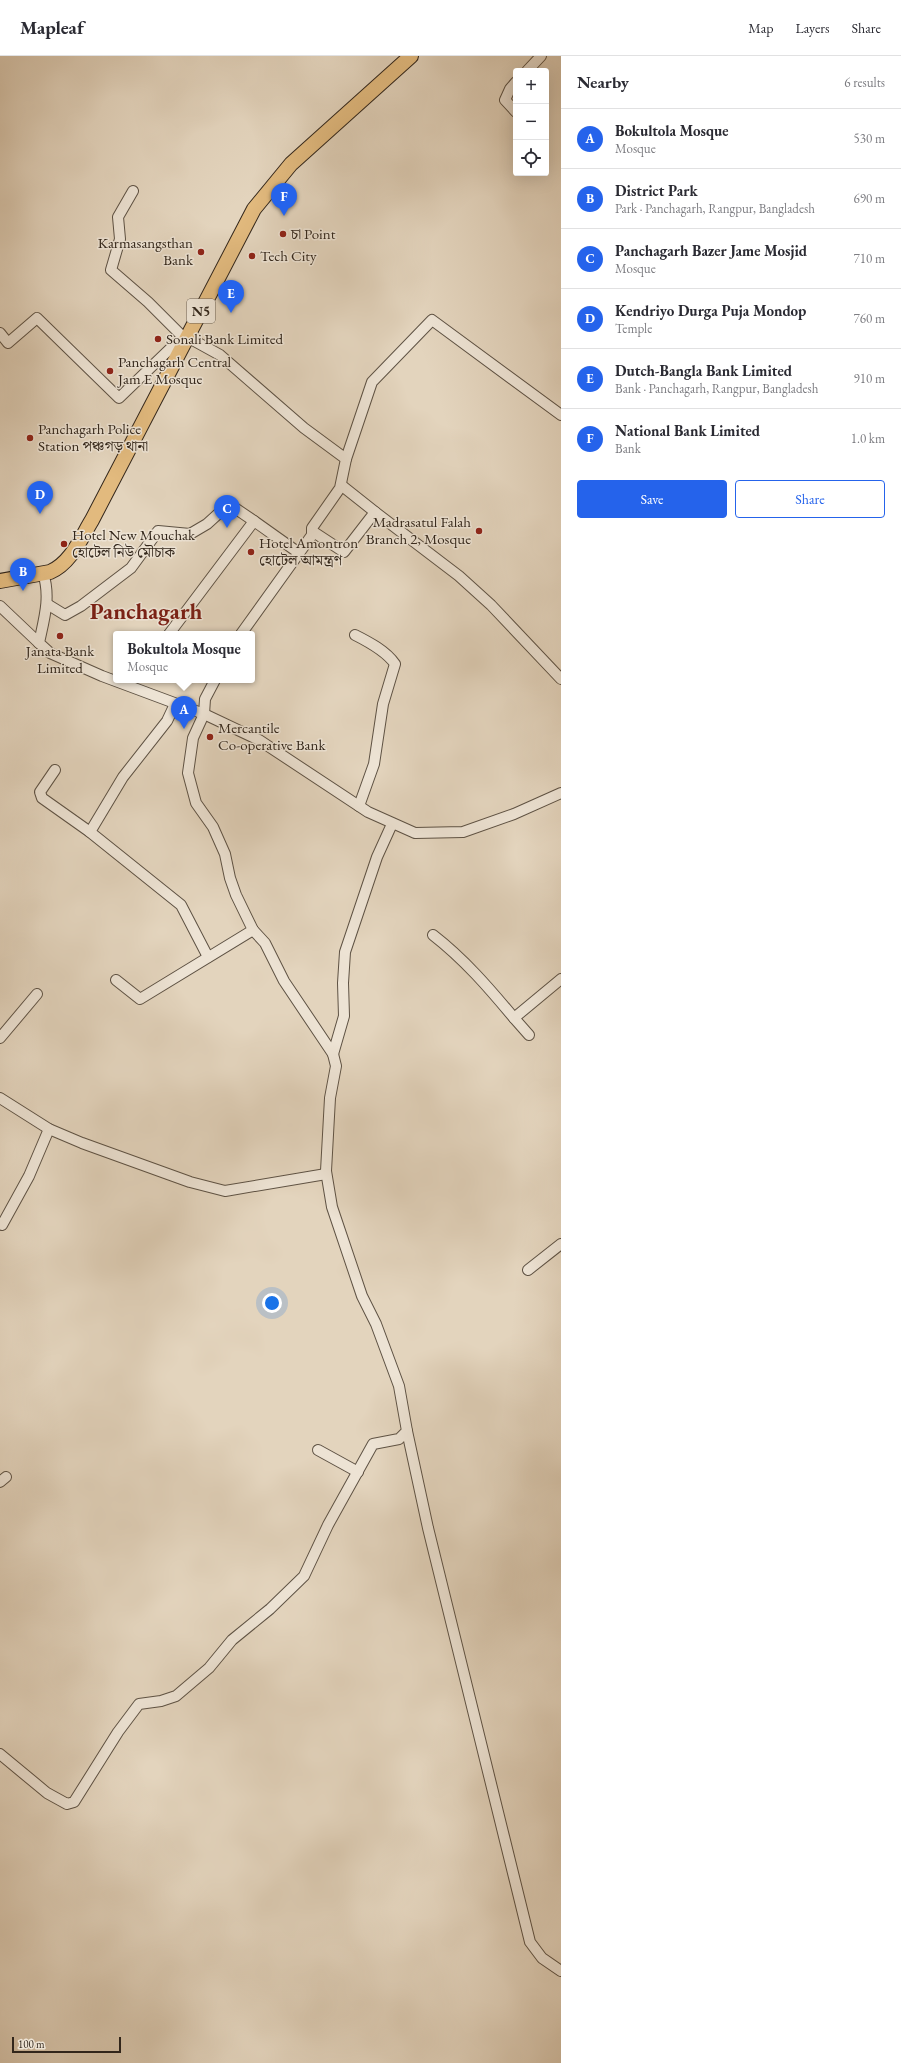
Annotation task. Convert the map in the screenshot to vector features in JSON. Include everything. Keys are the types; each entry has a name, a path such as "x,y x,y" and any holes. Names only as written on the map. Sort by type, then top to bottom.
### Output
{"highway":[{"name":"N5","path":"0,581 56,569 71,555 92,520 254,209 272,185 291,164 411,56"}],"street":[{"path":"530,68 541,56"},
{"path":"513,86 505,100 513,109"},
{"path":"133,191 118,217 120,239 111,270 148,302 186,340"},
{"path":"0,333 8,343 37,318 119,398 175,344 191,339 220,356 304,428 346,459"},
{"path":"243,631 312,535 312,531 341,485 346,459 372,382 432,320 561,415"},
{"path":"341,485 459,576 496,610 561,679"},
{"path":"47,604 65,615 81,606 131,568 158,531 190,534 207,524 229,504 299,553"},
{"path":"312,531 344,552 375,512"},
{"path":"171,631 254,521"},
{"path":"39,643 47,604 47,586 43,573"},
{"path":"0,606 50,653 113,676"},
{"path":"355,635 380,650 391,658 395,664 384,704 374,764 359,806"},
{"path":"132,683 259,740 359,806 392,824 415,833 463,832 514,814 561,794"},
{"path":"213,683 205,699 204,714 193,738 188,773 190,786 196,803 213,827 225,854 232,884 253,930 265,944 284,981 333,1054 336,1066 330,1098 326,1174 332,1207 347,1254 400,1386 407,1431 428,1528 530,1942 542,1958 561,1971"},
{"path":"90,832 123,777 167,721 176,704"},
{"path":"55,770 40,792 42,798 90,832 182,905 208,957"},
{"path":"333,1054 344,1016 345,952 377,857 392,824"},
{"path":"116,980 140,999 253,930"},
{"path":"433,935 454,951 474,971 529,1035"},
{"path":"514,1018 561,979"},
{"path":"0,1038 37,994"},
{"path":"0,1098 49,1129 82,1144 190,1182 225,1191 326,1174"},
{"path":"2,1225 29,1176 49,1129"},
{"path":"528,1270 561,1244"},
{"path":"0,1754 48,1793 67,1804 74,1802 118,1732 139,1704 161,1701 176,1696 209,1668 232,1640 270,1609 304,1576 328,1525 373,1444 399,1439 407,1431"},
{"path":"318,1450 358,1472"}],"place":[{"name":"National Bank Limited","path":"284,216"},
{"name":"চা Point","path":"283,234"},
{"name":"Karmasangsthan Bank","path":"201,252"},
{"name":"Tech City","path":"252,256"},
{"name":"Dutch-Bangla Bank Limited","path":"231,313"},
{"name":"Sonali Bank Limited","path":"158,339"},
{"name":"Panchagarh Central Jam E Mosque","path":"110,371"},
{"name":"Panchagarh Police Station পঞ্চগড় থানা","path":"30,438"},
{"name":"Kendriyo Durga Puja Mondop","path":"40,514"},
{"name":"Panchagarh Bazer Jame Mosjid","path":"227,528"},
{"name":"Madrasatul Falah Branch 2, Mosque","path":"479,531"},
{"name":"Hotel New Mouchak হোটেল নিউ মৌচাক","path":"64,544"},
{"name":"Hotel Amontron হোটেল আমন্ত্রণ","path":"251,552"},
{"name":"District Park","path":"23,591"},
{"name":"Janata Bank Limited","path":"60,636"},
{"name":"Bokultola Mosque","path":"184,729"},
{"name":"Mercantile Co-operative Bank","path":"210,737"}],"district":[{"name":"Panchagarh","path":"146,611"}]}
